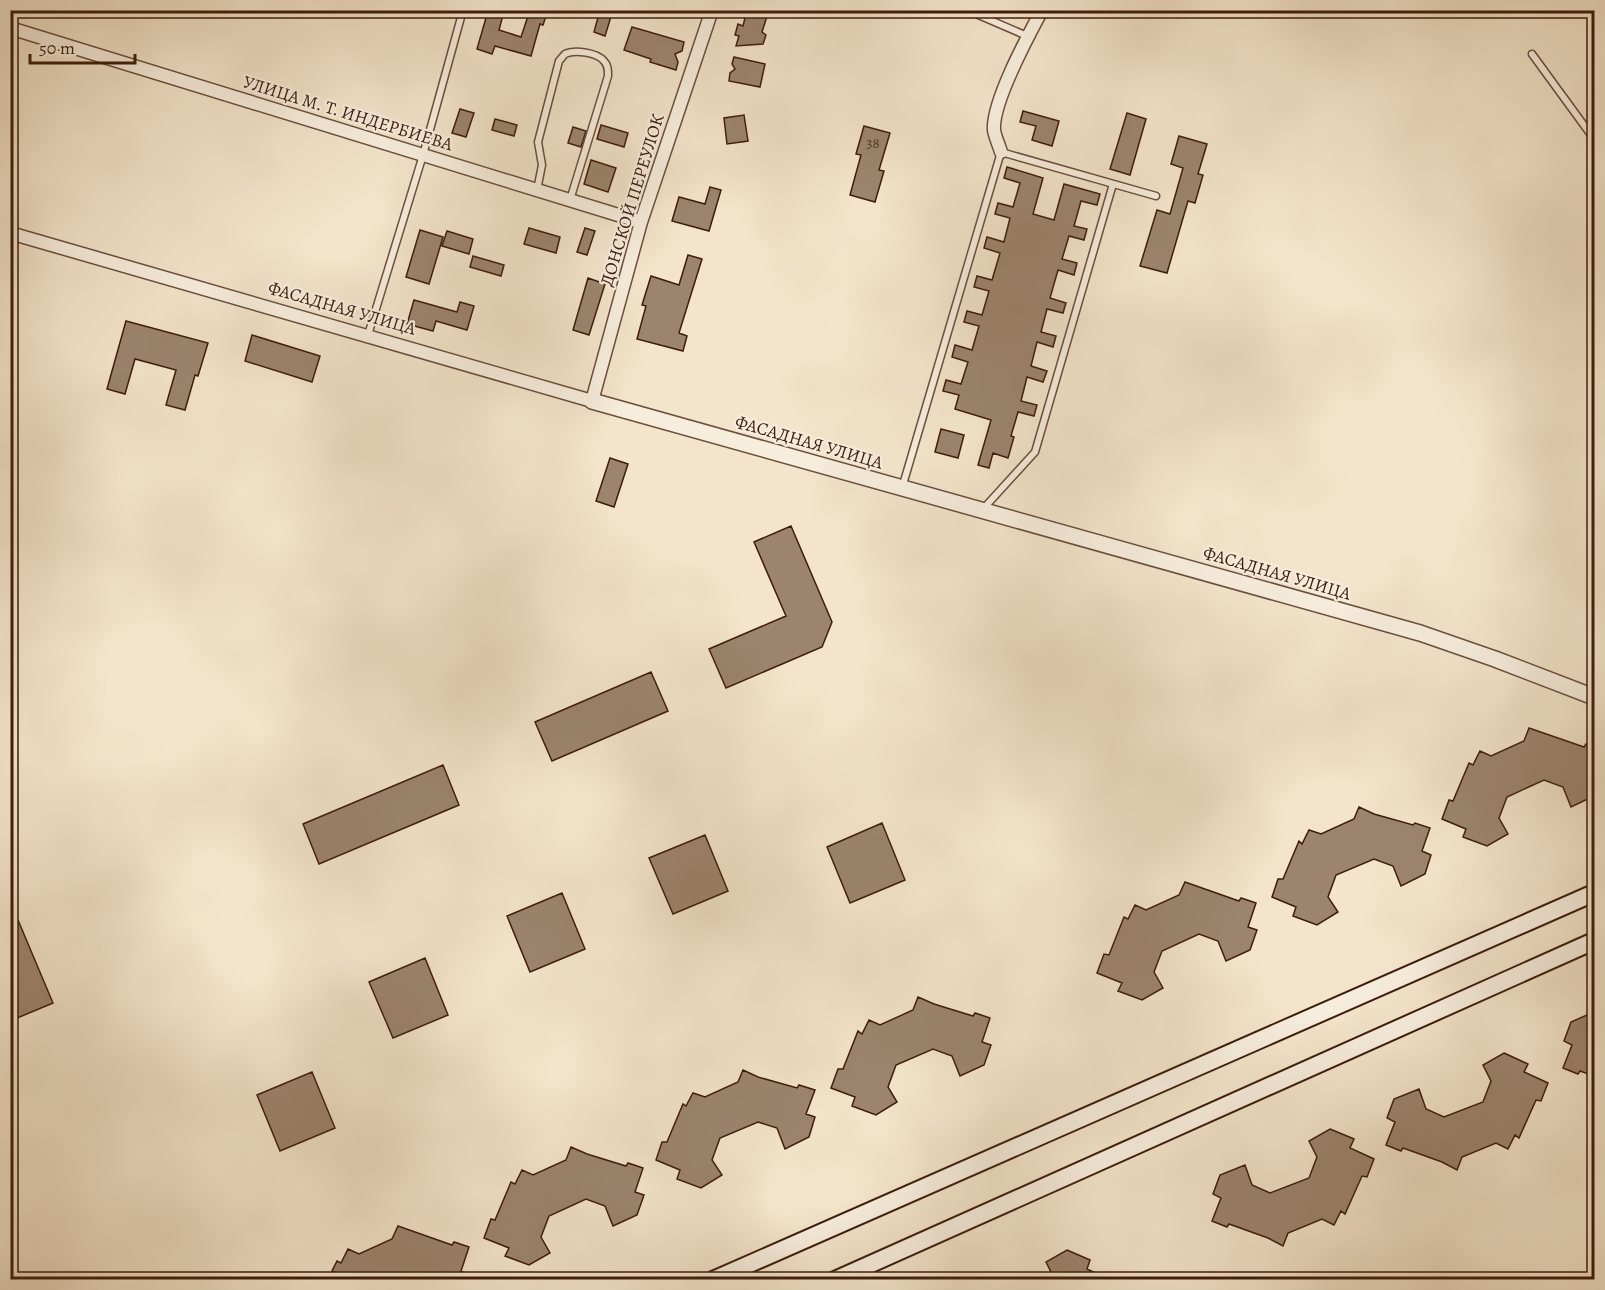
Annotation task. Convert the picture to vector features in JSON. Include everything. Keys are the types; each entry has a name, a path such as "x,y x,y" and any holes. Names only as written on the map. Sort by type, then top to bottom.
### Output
{"main road":[{"path":"713,1280 1594,893"},
{"path":"835,1280 1594,941"}],"street":[{"name":"ДОНСКОЙ ПЕРЕУЛОК","path":"591,401 641,222 712,10"},
{"path":"1001,152 994,130 997,105 1042,10"},
{"name":"УЛИЦА М. Т. ИНДЕРБИЕВА","path":"10,28 641,222"},
{"name":"ФАСАДНАЯ УЛИЦА","path":"10,233 591,401 1420,633 1594,697"}],"lane":[{"path":"368,335 423,155 463,10"},
{"path":"967,10 1028,36"},
{"path":"537,190 542,165 538,141 559,61 564,54 574,52 594,55 607,65 608,76 570,200"},
{"path":"1532,54 1594,139"},
{"path":"902,489 1001,152 1156,196"},
{"path":"982,511 1035,452 1113,184"}],"building":[{"path":"530,10 548,10 543,25 540,24 531,56 495,46 492,54 477,49 488,11 503,15 499,30 521,37"},
{"path":"600,10 613,10 605,36 594,32"},
{"path":"747,10 769,10 762,32 766,35 763,44 736,46 739,36 735,35 738,24 743,26"},
{"path":"632,27 684,42 682,51 675,54 678,62 676,70 650,62 651,59 624,50"},
{"path":"734,57 765,64 760,87 729,81 730,73 735,69 732,64"},
{"path":"460,109 474,113 466,137 452,133"},
{"path":"1023,111 1059,121 1052,146 1032,140 1036,126 1020,122"},
{"path":"1127,113 1146,119 1130,175 1110,169"},
{"path":"744,115 748,141 727,144 724,118"},
{"path":"495,119 517,125 514,136 492,130"},
{"path":"601,125 628,133 624,147 597,139"},
{"path":"864,126 890,133 879,170 884,171 875,202 850,195 861,155 856,154"},
{"path":"573,127 586,131 581,147 568,143"},
{"path":"1179,136 1207,144 1198,174 1203,175 1195,203 1188,201 1167,273 1140,266 1157,210 1170,214 1183,168 1171,164"},
{"path":"591,160 616,168 608,192 584,184"},
{"path":"1007,167 1043,178 1033,214 1054,220 1064,184 1100,194 1097,205 1081,201 1074,226 1087,229 1084,240 1069,236 1062,259 1077,263 1074,275 1058,270 1050,298 1066,303 1063,313 1047,309 1041,332 1056,336 1053,347 1037,342 1031,366 1047,371 1043,382 1027,377 1021,401 1037,405 1034,416 1018,412 1008,458 993,453 989,468 978,465 991,420 955,409 959,395 943,391 946,380 961,384 968,362 952,357 955,345 972,350 979,326 964,322 967,311 982,315 989,291 974,287 977,276 992,280 1000,253 984,248 987,237 1004,242 1010,218 995,214 998,203 1013,207 1020,183 1004,178"},
{"path":"710,187 721,190 709,231 672,221 679,197 705,204"},
{"path":"529,228 560,237 556,253 524,244"},
{"path":"585,228 595,231 587,255 577,252"},
{"path":"420,230 443,237 429,284 406,277"},
{"path":"447,231 473,239 469,254 442,246"},
{"path":"688,255 702,259 679,333 687,336 683,351 637,339 646,306 642,305 651,276 679,285"},
{"path":"473,256 504,265 501,276 470,267"},
{"path":"588,278 605,284 589,335 573,330"},
{"path":"414,300 457,312 460,302 474,306 467,330 436,321 433,331 407,324"},
{"path":"126,321 208,343 198,376 195,375 185,410 166,405 176,370 135,359 125,394 107,389"},
{"path":"252,335 320,356 312,382 245,361"},
{"path":"941,429 964,435 958,458 935,452"},
{"path":"610,458 628,464 614,507 596,501"},
{"path":"791,526 832,622 822,647 726,688 709,649 786,616 754,542"},
{"path":"651,672 668,711 552,761 535,722"},
{"path":"1529,728 1584,747 1586,744 1594,747 1594,796 1571,807 1563,787 1544,780 1507,797 1499,818 1508,834 1487,846 1463,837 1466,829 1442,819 1449,800 1453,801 1469,763 1473,765 1480,751 1491,756 1524,741"},
{"path":"443,765 459,805 319,864 303,824"},
{"path":"1359,807 1374,814 1430,828 1422,851 1431,855 1425,874 1401,886 1393,866 1374,859 1336,875 1328,897 1338,912 1317,925 1293,916 1296,907 1272,897 1278,879 1283,879 1299,841 1302,844 1309,830 1321,834 1354,819"},
{"path":"882,823 905,880 850,903 827,847"},
{"path":"705,835 728,891 673,914 649,858"},
{"path":"1185,882 1239,901 1241,898 1256,903 1248,927 1257,930 1250,950 1226,961 1218,941 1199,934 1162,951 1154,972 1163,988 1142,1000 1118,991 1122,983 1097,973 1104,954 1109,955 1124,917 1128,919 1135,905 1146,910 1179,895"},
{"path":"562,893 585,949 530,972 507,916"},
{"path":"10,901 53,1003 10,1021"},
{"path":"425,958 448,1015 393,1038 369,982"},
{"path":"918,997 973,1016 975,1013 990,1018 982,1042 991,1045 984,1065 960,1076 952,1056 933,1049 896,1065 888,1087 897,1102 876,1115 852,1106 855,1097 831,1088 838,1069 843,1069 858,1031 862,1034 869,1020 880,1025 913,1010"},
{"path":"1594,1012 1594,1076 1580,1071 1578,1074 1563,1068 1572,1045 1564,1041 1571,1022"},
{"path":"1504,1053 1528,1064 1524,1072 1548,1083 1541,1101 1536,1100 1519,1138 1515,1135 1508,1149 1496,1143 1462,1157 1457,1170 1403,1148 1401,1151 1386,1145 1395,1122 1387,1118 1394,1099 1419,1089 1426,1109 1444,1117 1483,1102 1491,1081 1483,1065"},
{"path":"743,1070 758,1077 797,1088 799,1085 815,1090 806,1114 815,1117 809,1137 785,1149 777,1128 758,1122 720,1138 712,1160 722,1175 701,1188 677,1179 680,1170 656,1160 662,1142 667,1142 683,1104 686,1106 693,1093 705,1097 738,1082"},
{"path":"312,1072 335,1128 280,1151 257,1095"},
{"path":"1330,1129 1354,1139 1350,1148 1374,1159 1367,1177 1362,1176 1345,1214 1341,1211 1334,1225 1322,1219 1288,1233 1283,1246 1229,1224 1227,1227 1212,1221 1221,1198 1213,1194 1220,1175 1245,1165 1252,1185 1270,1193 1309,1178 1317,1157 1309,1141"},
{"path":"571,1147 626,1166 628,1163 643,1168 635,1192 644,1195 637,1215 613,1226 605,1206 586,1199 549,1216 541,1237 550,1253 529,1265 505,1256 509,1248 484,1238 491,1219 495,1220 511,1182 515,1184 522,1170 533,1175 566,1160"},
{"path":"398,1226 452,1245 454,1242 469,1247 461,1271 481,1280 334,1280 336,1273 332,1271 337,1261 341,1263 348,1249 359,1254 392,1239"},
{"path":"1067,1250 1090,1260 1087,1269 1111,1280 1055,1280 1046,1262"}]}
